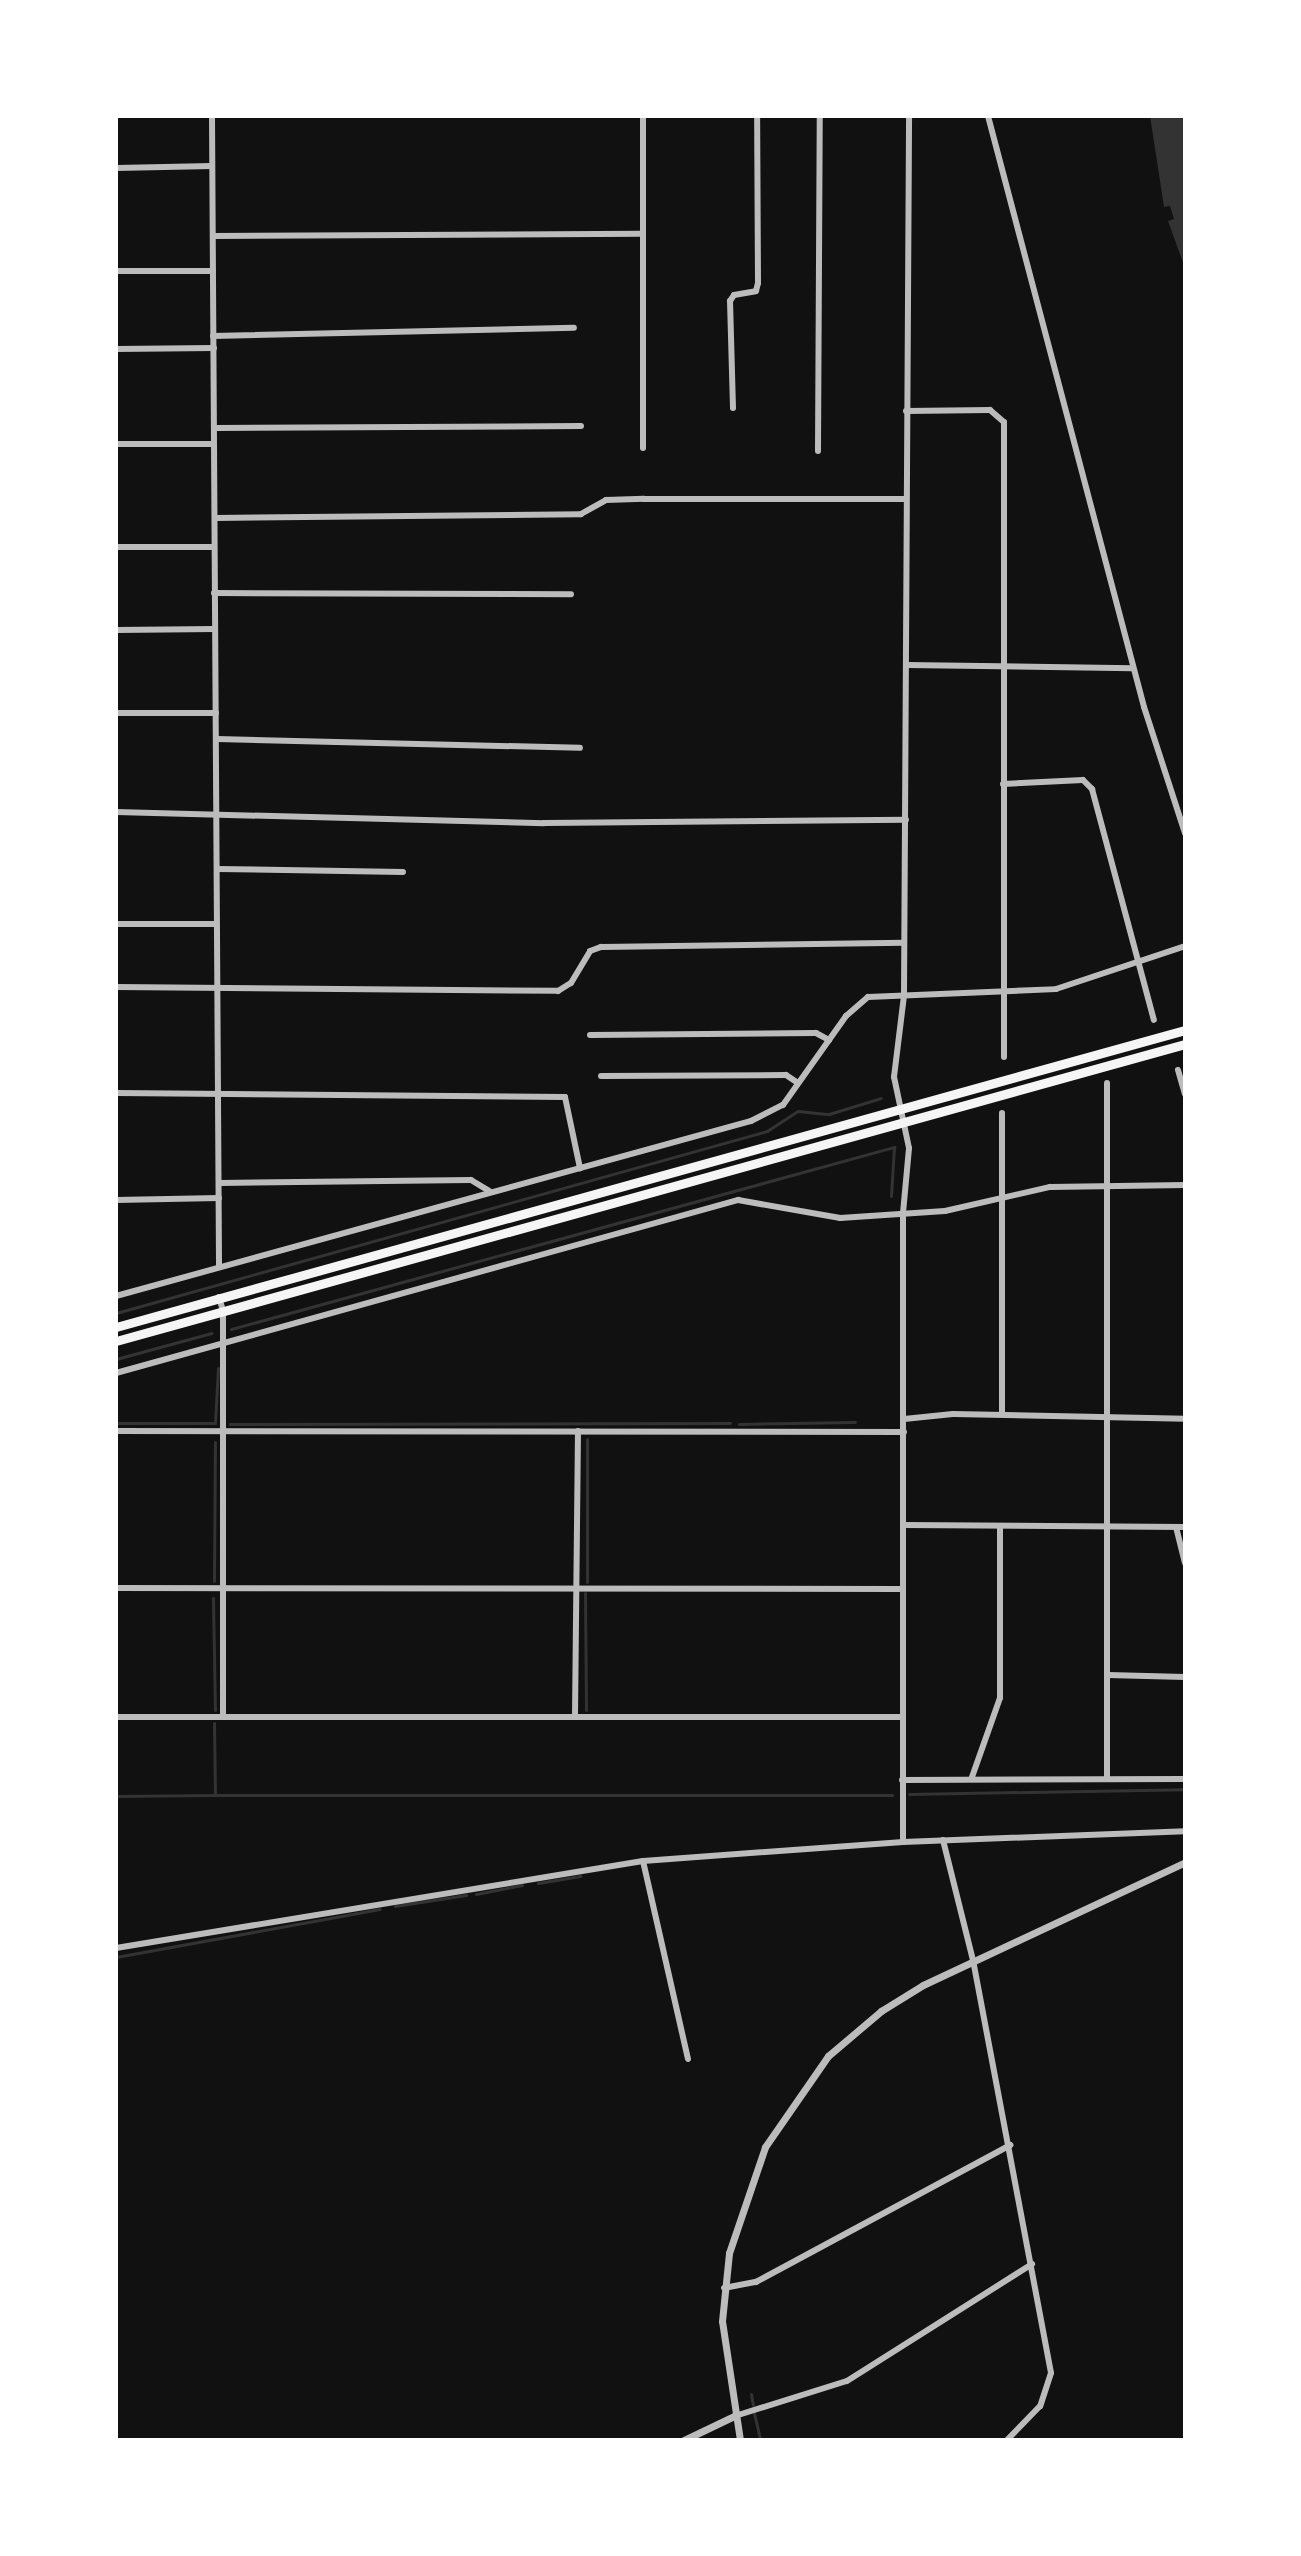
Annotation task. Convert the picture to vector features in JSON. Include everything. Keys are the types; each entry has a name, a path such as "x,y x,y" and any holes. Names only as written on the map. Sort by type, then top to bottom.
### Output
{"main road":[{"path":"116,1327 1185,1030"},
{"path":"116,1341 1185,1044"}],"street":[{"path":"212,116 219,1267"},
{"path":"643,116 643,448"},
{"path":"733,408 730,301 734,295 756,291 758,283 757,116"},
{"path":"818,451 820,116"},
{"path":"903,1842 903,1213 909,1148 894,1077 904,995 909,116"},
{"path":"988,116 1133,668 1185,833"},
{"path":"116,168 212,166"},
{"path":"213,236 643,234"},
{"path":"116,271 213,271"},
{"path":"213,336 574,328"},
{"path":"116,349 214,348"},
{"path":"906,411 990,410 1004,422 1004,1057"},
{"path":"215,428 581,426"},
{"path":"116,444 214,444"},
{"path":"215,518 581,514 593,505 644,499 906,499"},
{"path":"116,547 214,547"},
{"path":"214,593 571,594"},
{"path":"116,630 215,629"},
{"path":"907,665 1133,668"},
{"path":"116,713 216,713"},
{"path":"217,739 580,748"},
{"path":"1003,784 1083,780 1089,784 1141,960 1154,1020"},
{"path":"116,812 217,811 544,823 906,820"},
{"path":"217,869 403,872"},
{"path":"116,924 216,924"},
{"path":"116,987 558,991 577,972 590,951 609,946 904,943"},
{"path":"116,1296 751,1121 783,1105 829,1040 868,997 1056,989 1185,946"},
{"path":"590,1035 816,1033 829,1040"},
{"path":"1178,1070 1185,1094"},
{"path":"601,1076 786,1075 798,1083"},
{"path":"1107,1083 1107,1778"},
{"path":"116,1093 566,1097 580,1168"},
{"path":"1002,1113 1002,1414"},
{"path":"220,1183 471,1180 490,1192"},
{"path":"116,1373 738,1200 840,1218 1004,1199 1050,1187 1185,1185"},
{"path":"116,1200 219,1198"},
{"path":"219,1297 223,1311 220,1587 223,1716"},
{"path":"904,1419 1002,1414 1185,1419"},
{"path":"116,1431 904,1432"},
{"path":"575,1716 578,1431"},
{"path":"903,1525 1000,1529 1185,1527"},
{"path":"1176,1527 1185,1563"},
{"path":"972,1777 1000,1698 1000,1529"},
{"path":"116,1588 575,1585 901,1589"},
{"path":"1108,1675 1185,1677"},
{"path":"116,1717 902,1717"},
{"path":"902,1780 972,1777 1185,1779"},
{"path":"116,1948 643,1861 903,1842 1185,1831"},
{"path":"943,1840 973,1960 1010,2145 1050,2381 1040,2406 1007,2440"},
{"path":"643,1861 688,2059"},
{"path":"740,2440 722,2321 724,2288 749,2180 781,2119 819,2069 881,2011 973,1960 1185,1862"},
{"path":"724,2288 756,2282 1010,2145"},
{"path":"684,2440 734,2416 847,2381 1032,2264"}],"shaded area":[{"path":"1150,116 1185,116 1185,268 1168,221 1174,219 1170,206 1164,207"}],"waterway":[{"path":"116,1313 767,1131 798,1111 829,1114 881,1098"},
{"path":"231,1329 894,1147 891,1196"},
{"path":"116,1359 212,1333"},
{"path":"116,1423 215,1423 218,1368"},
{"path":"739,1424 855,1422"},
{"path":"230,1424 730,1423"},
{"path":"587,1439 587,1582"},
{"path":"214,1581 215,1442"},
{"path":"585,1593 586,1710"},
{"path":"213,1598 215,1710"},
{"path":"214,1723 215,1795 892,1795"},
{"path":"909,1794 1185,1789"},
{"path":"116,1796 215,1795"},
{"path":"538,1883 580,1876"},
{"path":"476,1894 522,1885"},
{"path":"395,1906 466,1895"},
{"path":"116,1957 380,1909"},
{"path":"751,2394 753,2405"},
{"path":"754,2413 760,2440"},
{"path":"723,2440 727,2439"}]}
